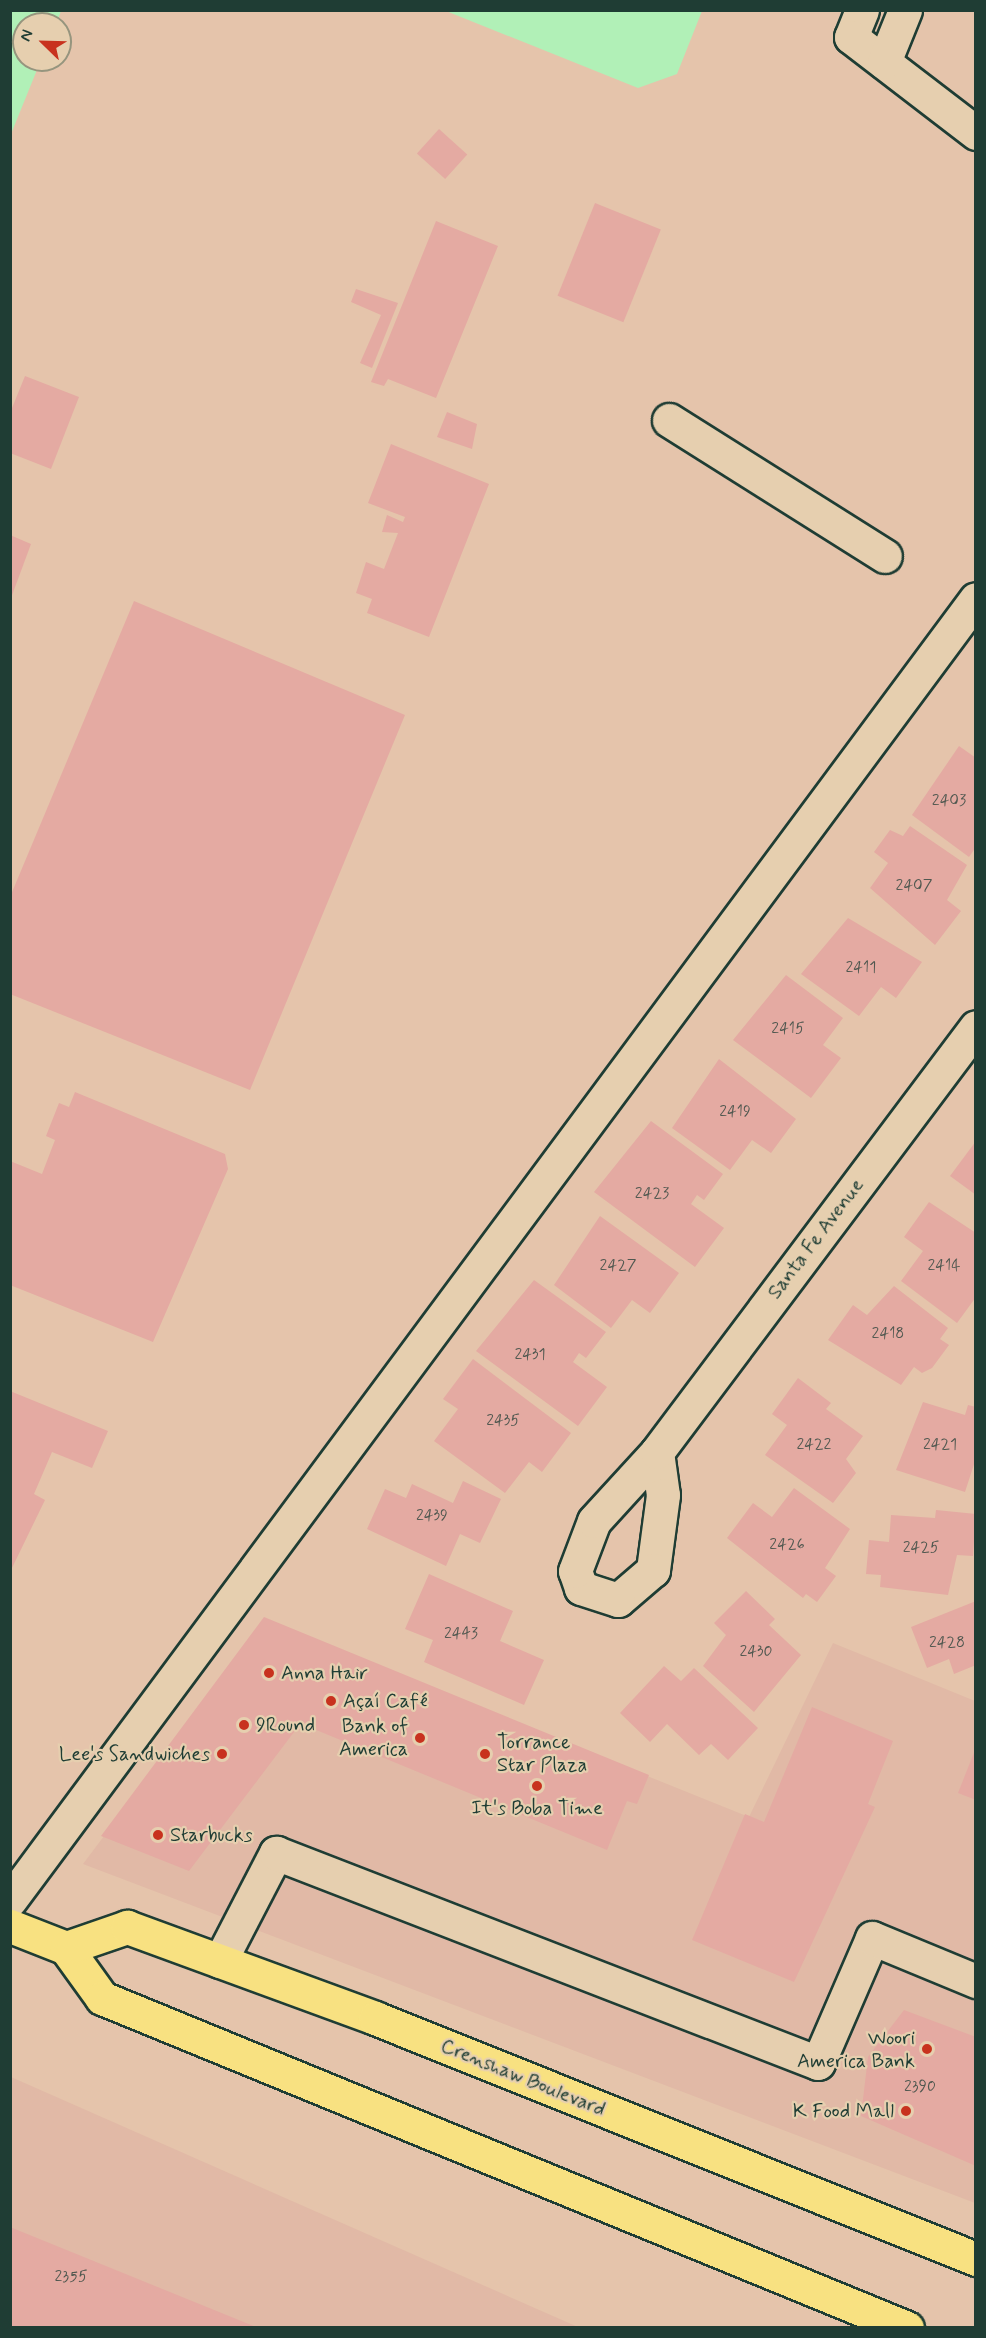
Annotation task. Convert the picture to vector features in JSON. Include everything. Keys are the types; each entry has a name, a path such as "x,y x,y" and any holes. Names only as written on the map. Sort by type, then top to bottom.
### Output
{"main road":[{"path":"10,1926 66,1948 102,1998 907,2328"},
{"name":"Crenshaw Boulevard","path":"66,1948 127,1928 219,1961 975,2259"}],"street":[{"path":"884,62 905,10"},
{"path":"857,24 884,62 975,133"},
{"path":"669,420 885,556"},
{"path":"10,1900 975,599"},
{"name":"Santa Fe Avenue","path":"657,1452 975,1027"},
{"path":"219,1961 276,1853 818,2063 872,1938 975,1981"}],"shaded area":[{"path":"265,1622 749,1817 833,1643 975,1701 975,2203 83,1864"},
{"path":"11,2077 578,2327 11,2327"}],"green space":[{"path":"11,10 61,11 12,12 12,72 36,72 11,134"},
{"path":"702,10 677,74 638,88 446,11"}],"building":[{"path":"439,129 467,154 445,179 417,154"},
{"path":"595,203 661,230 623,322 558,296"},
{"path":"436,221 498,246 436,398 388,379 384,386 371,382"},
{"path":"356,289 398,303 372,368 360,363 381,315 351,302"},
{"path":"25,376 79,397 51,469 10,453 10,413"},
{"path":"447,412 477,424 472,449 437,437"},
{"path":"391,444 489,484 429,637 367,613 372,599 356,593 366,562 384,569 398,533 382,532 387,515 403,522 405,517 368,503"},
{"path":"10,535 31,544 11,598 10,598"},
{"path":"134,601 405,715 250,1090 10,994 10,897"},
{"path":"959,746 976,758 976,847 969,857 912,815"},
{"path":"910,826 967,865 947,900 961,911 935,945 870,888 888,863 874,852 890,830 903,836"},
{"path":"848,918 922,962 896,998 881,987 859,1016 801,974"},
{"path":"786,975 843,1018 823,1045 841,1058 811,1098 733,1040"},
{"path":"719,1059 796,1119 771,1153 752,1140 730,1170 672,1128"},
{"path":"75,1092 225,1154 228,1169 153,1342 10,1285 10,1161 42,1174 55,1140 46,1136 59,1103 69,1107"},
{"path":"651,1121 723,1174 704,1200 697,1195 691,1204 724,1228 695,1267 594,1192"},
{"path":"976,1141 976,1195 950,1176"},
{"path":"929,1202 976,1233 976,1297 957,1323 901,1281 923,1251 904,1237"},
{"path":"600,1216 679,1273 650,1313 632,1300 611,1328 554,1285"},
{"path":"534,1280 606,1332 586,1358 579,1353 573,1362 607,1387 578,1426 476,1351"},
{"path":"894,1286 948,1328 940,1339 949,1345 932,1368 922,1373 914,1367 901,1385 828,1340 853,1305 867,1315"},
{"path":"473,1359 571,1433 542,1472 529,1462 505,1493 434,1441 458,1409 443,1399"},
{"path":"798,1378 831,1403 826,1409 863,1436 846,1459 856,1473 833,1503 765,1455 787,1425 772,1414"},
{"path":"10,1391 108,1431 92,1468 52,1452 34,1494 45,1500 11,1570"},
{"path":"923,1402 965,1415 968,1405 976,1407 976,1458 965,1492 896,1470"},
{"path":"463,1481 501,1499 480,1543 460,1534 446,1566 367,1529 385,1489 406,1498 412,1484 453,1503"},
{"path":"794,1488 850,1529 825,1568 836,1576 817,1602 806,1594 803,1598 727,1538 753,1503 772,1517"},
{"path":"936,1510 976,1514 973,1556 957,1555 948,1595 880,1587 881,1575 866,1574 869,1540 889,1542 891,1515 935,1518"},
{"path":"429,1574 513,1611 500,1641 544,1660 524,1705 424,1662 433,1640 405,1629"},
{"path":"746,1591 775,1619 769,1625 801,1655 754,1712 703,1666 726,1635 714,1623"},
{"path":"976,1601 976,1665 954,1674 949,1659 927,1668 911,1627"},
{"name":"Torrance Star Plaza","path":"264,1617 649,1775 637,1804 627,1801 607,1850 309,1727 294,1732 189,1871 101,1836"},
{"path":"664,1666 681,1681 694,1668 758,1728 728,1760 711,1744 699,1755 667,1724 650,1742 620,1713"},
{"path":"812,1707 893,1741 868,1804 875,1807 794,1982 692,1940 745,1814 764,1822"},
{"path":"976,1750 976,1800 958,1793"},
{"path":"904,2010 976,2037 976,2166 861,2116 868,2057"},
{"path":"10,2227 256,2327 256,2328 10,2328"}],"place":[{"name":"Anna Hair","path":"269,1673"},
{"name":"Açaí Café","path":"331,1701"},
{"name":"9Round","path":"244,1725"},
{"name":"Bank of America","path":"420,1738"},
{"name":"Lee's Sandwiches","path":"222,1754"},
{"name":"Torrance Star Plaza","path":"485,1754"},
{"name":"It's Boba Time","path":"537,1786"},
{"name":"Starbucks","path":"158,1835"},
{"name":"Woori America Bank","path":"927,2049"},
{"name":"K Food Mall","path":"906,2111"}]}
